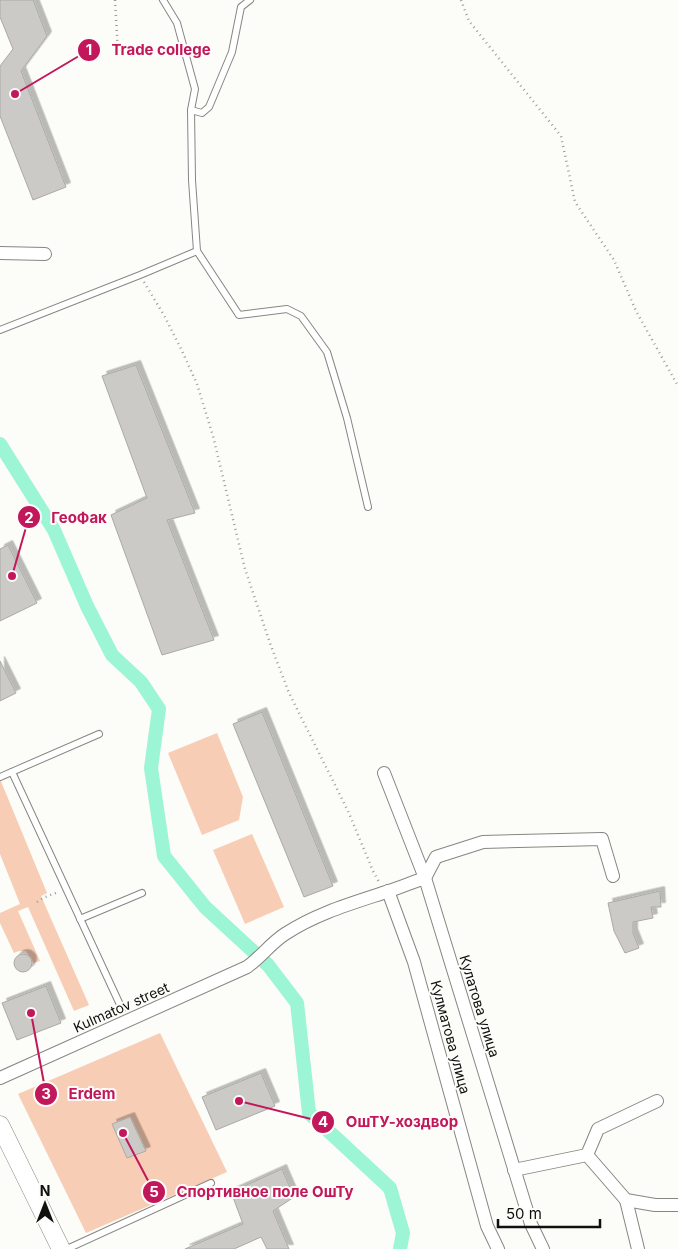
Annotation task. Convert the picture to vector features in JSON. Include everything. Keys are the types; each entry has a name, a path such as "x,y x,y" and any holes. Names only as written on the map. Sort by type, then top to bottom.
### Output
{"main road":[{"path":"0,1125 60,1249"}],"street":[{"path":"0,253 45,254"},
{"name":"Кулатова улица","path":"384,773 425,878 531,1224 543,1249"},
{"path":"425,878 436,858 483,842 602,839 613,876"},
{"name":"Kulmatov street","path":"0,1078 238,971 253,962 284,934 315,918 425,878"},
{"name":"Кулматова улица","path":"388,891 414,962 487,1226 498,1249"},
{"path":"587,1155 598,1129 657,1101"},
{"path":"514,1170 587,1155"},
{"path":"587,1155 626,1200 638,1249"},
{"path":"626,1200 655,1205 678,1205"}],"lane":[{"path":"162,0 177,23 195,89 191,110 192,180 197,251 239,315 287,310 302,316 327,352 347,418 368,507"},
{"path":"191,110 202,113 209,107 232,52 241,8 250,0"},
{"path":"0,330 197,251"},
{"path":"0,777 99,734"},
{"path":"12,772 122,1009"},
{"path":"80,920 142,893"},
{"path":"67,1249 211,1183"}],"path":[{"path":"115,0 118,52"},
{"path":"461,0 469,21 560,136 575,202 614,260 636,311 678,386"},
{"path":"140,275 165,317 198,384 213,436 245,569 289,693 348,811 373,872 380,884 388,891"},
{"path":"37,902 66,888"}],"shaded area":[{"path":"217,733 243,797 239,820 202,835 168,753"},
{"path":"0,779 47,893 41,896 89,1005 74,1011 28,907 18,911 40,961 33,963 26,951 14,953 0,923 0,913 20,904 0,854"},
{"path":"252,834 284,907 245,924 213,850"},
{"path":"160,1033 227,1172 86,1233 18,1094"}],"building":[{"path":"0,0 33,0 47,36 21,71 66,187 33,200 0,116 0,66 13,49 0,17"},
{"path":"136,365 195,513 167,520 214,640 162,655 111,515 147,498 102,376"},
{"path":"8,545 37,603 0,621 0,549"},
{"path":"0,661 16,693 0,701"},
{"path":"262,712 333,886 304,897 233,724"},
{"path":"660,891 661,907 651,907 653,918 633,922 633,933 639,948 625,953 614,931 608,903"},
{"path":"19,954 27,954 32,959 30,970 19,972 14,967 14,959"},
{"path":"46,986 61,1023 17,1040 2,1003"},
{"path":"261,1073 275,1106 216,1130 202,1097"},
{"path":"130,1117 146,1151 127,1158 112,1124"},
{"path":"282,1169 294,1197 273,1211 289,1249 267,1249 261,1237 234,1249 185,1249 243,1224 231,1192"}],"waterway":[{"path":"0,444 54,530 87,606 112,655 141,682 159,709 151,768 164,856 205,907 268,965 297,1003 309,1113 390,1188 403,1233 400,1249"}],"place":[{"name":"Trade college","path":"15,94"},
{"name":"ГеоФак","path":"12,576"},
{"name":"Erdem","path":"31,1013"},
{"name":"ОшТУ-хоздвор","path":"239,1101"},
{"name":"Спортивное поле ОшТу","path":"123,1133"}]}
